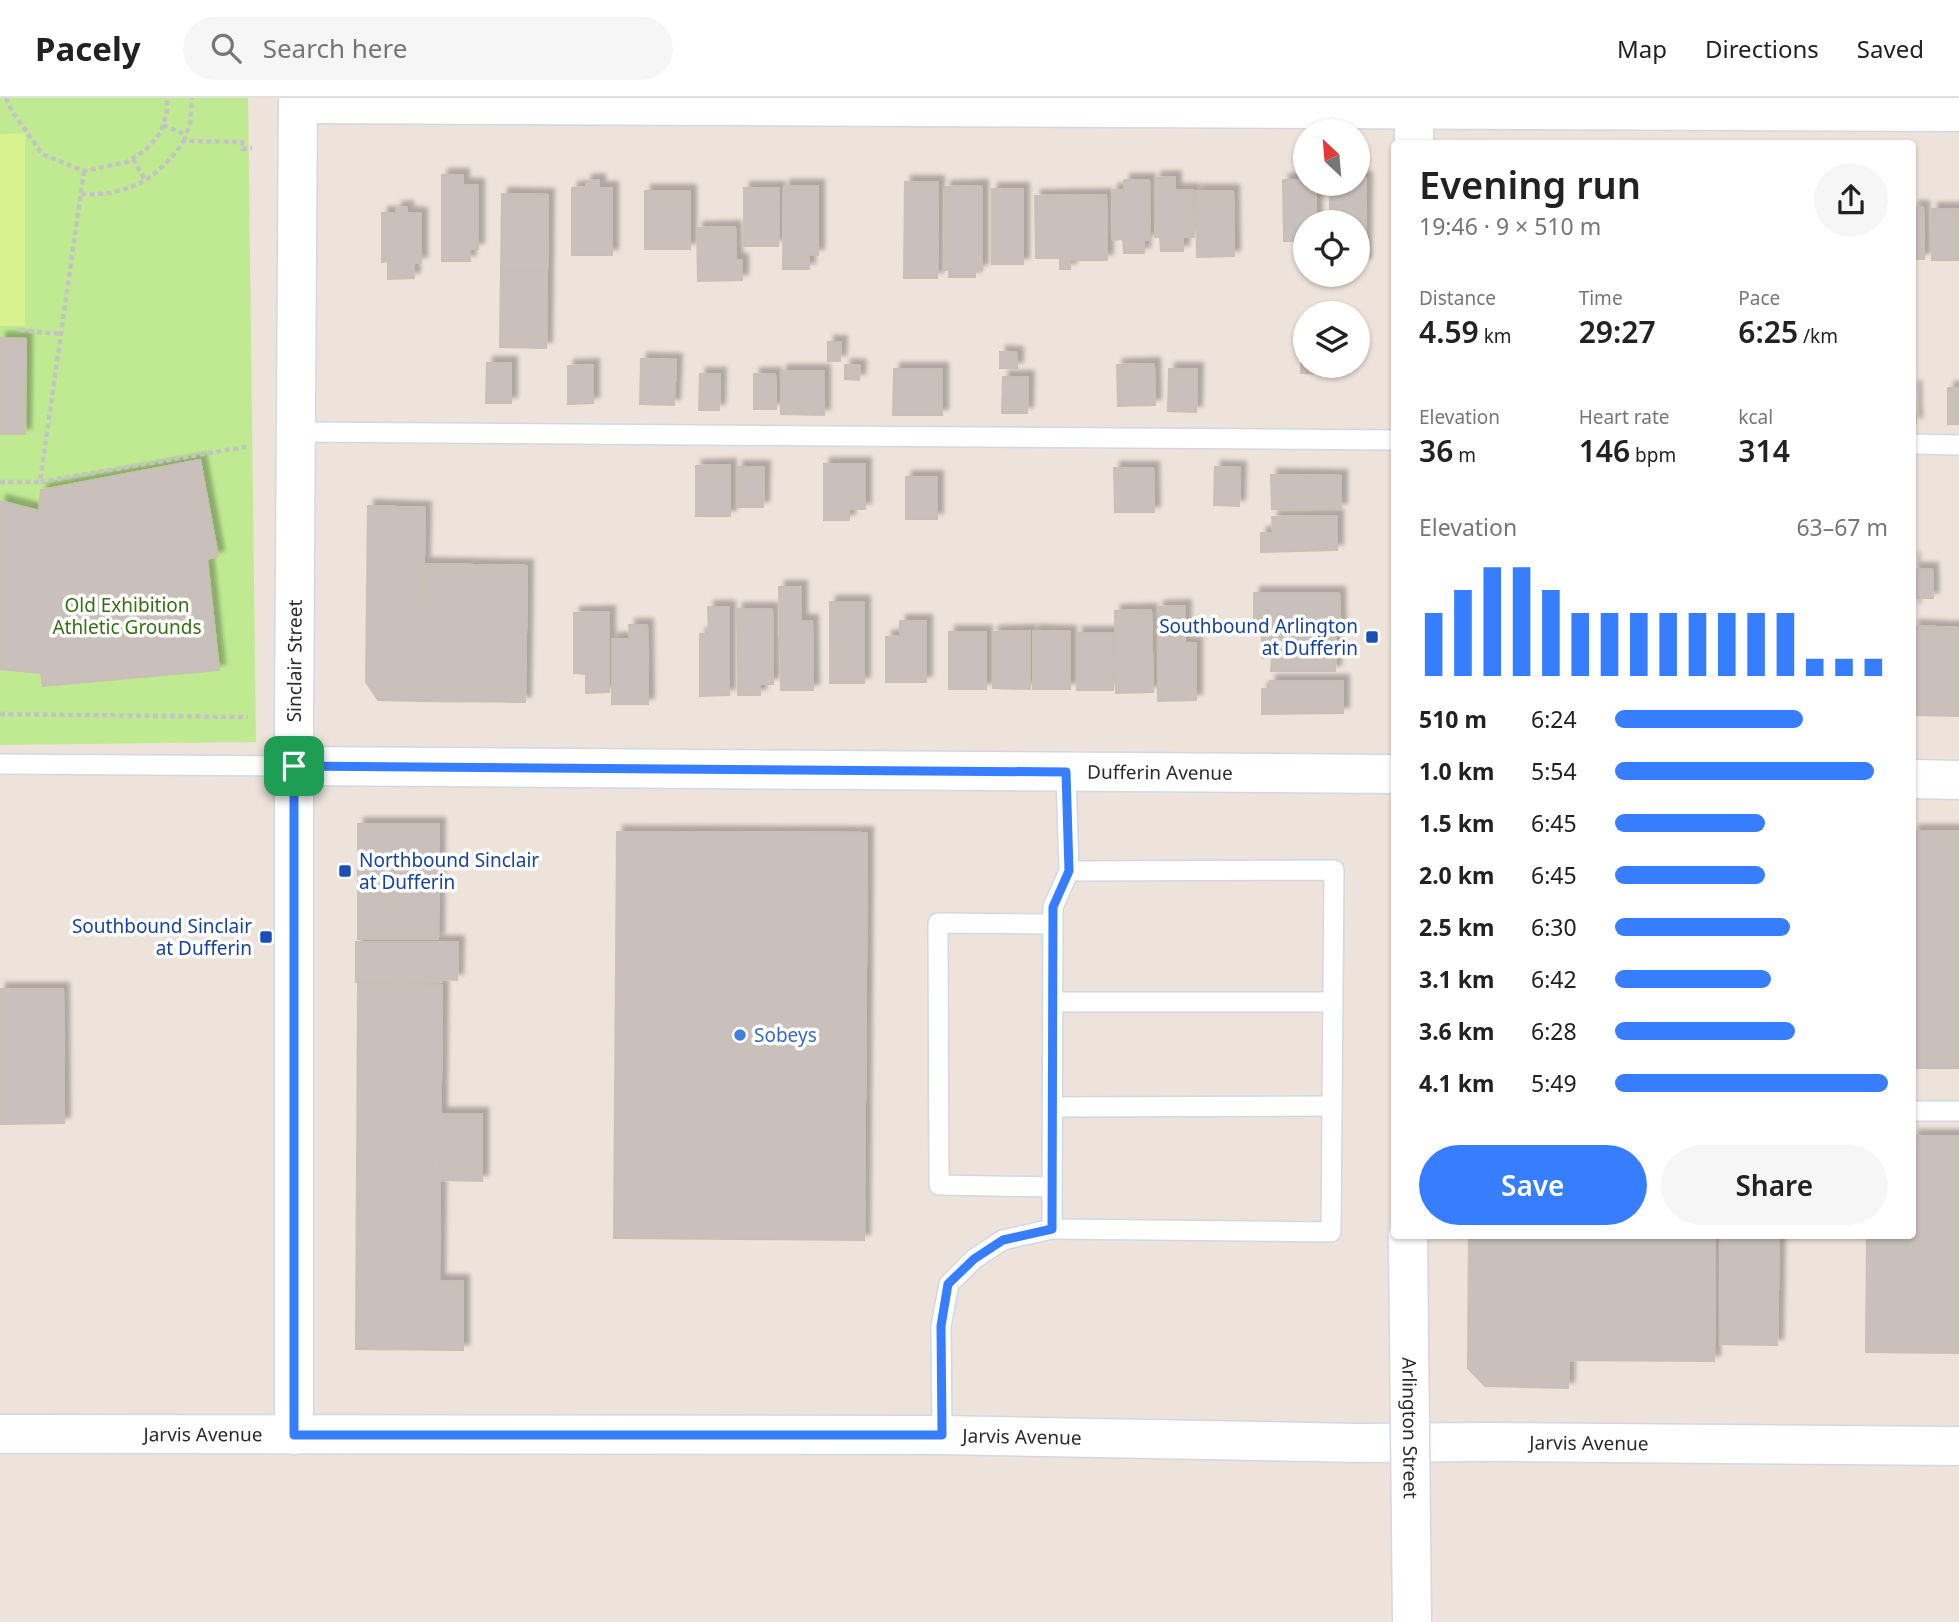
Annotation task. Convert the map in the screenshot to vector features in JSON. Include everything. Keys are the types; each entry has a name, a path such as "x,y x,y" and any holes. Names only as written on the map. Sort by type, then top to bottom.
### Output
{"street":[{"path":"298,101 1414,117 1959,112"},
{"name":"Sinclair Street","path":"294,1435 298,101"},
{"name":"Dufferin Avenue","path":"294,766 1391,774"},
{"path":"1916,779 1959,780"},
{"name":"Arlington Street","path":"1408,1239 1412,1622"},
{"name":"Jarvis Avenue","path":"0,1434 942,1435 1357,1443 1959,1446"}],"lane":[{"path":"296,432 1391,440"},
{"path":"1916,444 1959,445"},
{"path":"0,764 294,766"},
{"path":"1052,1229 1053,907 1069,871 1066,772"},
{"path":"942,1435 941,1326 948,1284 974,1259 1003,1240 1052,1229 1331,1232 1334,870 1069,871"},
{"path":"1052,1187 939,1185 938,923 1053,924"},
{"path":"1053,1002 1333,1002"},
{"path":"1053,1107 1332,1106"},
{"path":"1916,1111 1959,1111"}],"path":[{"path":"6,98 42,154 84,171 127,163 146,150 161,132 167,111 167,98"},
{"path":"81,194 118,193 145,180 174,155 190,124 192,98"},
{"path":"163,125 185,138 242,142 242,149 252,148"},
{"path":"133,159 145,180"},
{"path":"40,482 84,171"},
{"path":"20,330 61,334"},
{"path":"0,482 40,482 250,446"},
{"path":"0,714 248,717"}],"green space":[{"name":"Old Exhibition Athletic Grounds","path":"0,98 248,98 256,742 0,745"},
{"path":"25,133 25,326 0,326 0,134"}],"building":[{"path":"442,175 463,175 463,185 478,185 478,249 469,249 470,261 442,261"},
{"path":"1175,177 1175,190 1193,190 1194,237 1183,237 1183,251 1161,251 1160,237 1155,237 1155,178"},
{"path":"599,180 599,188 612,188 612,255 572,255 572,188 586,187 586,181"},
{"path":"1124,180 1149,180 1150,240 1144,240 1144,253 1124,253 1123,239 1113,240 1112,190 1124,190"},
{"path":"1283,180 1293,180 1293,196 1316,196 1316,210 1293,210 1293,241 1284,241"},
{"path":"905,182 938,182 937,278 904,278"},
{"path":"784,186 818,186 818,255 809,255 809,269 783,269"},
{"path":"982,186 982,270 975,270 975,277 949,277 949,270 944,270 945,187"},
{"path":"744,188 779,188 778,246 744,246"},
{"path":"992,189 1023,189 1023,264 992,264"},
{"path":"645,191 690,191 690,249 645,249"},
{"path":"1196,191 1233,191 1234,256 1197,257"},
{"path":"502,194 548,195 547,271 501,271"},
{"path":"1106,195 1107,260 1070,260 1070,269 1060,269 1060,258 1036,258 1035,196"},
{"path":"1330,196 1366,196 1366,210 1330,210"},
{"path":"407,207 407,213 421,214 421,263 413,262 414,278 388,279 388,261 382,262 382,213 396,213 396,208"},
{"path":"1916,207 1923,207 1924,259 1916,259"},
{"path":"1932,209 1959,209 1959,260 1932,260"},
{"path":"735,227 736,260 742,260 742,280 698,281 697,228"},
{"path":"501,271 547,271 546,348 500,347"},
{"path":"0,338 26,339 25,434 0,434"},
{"path":"828,342 841,342 840,361 828,361"},
{"path":"1000,352 1017,353 1017,368 1000,368"},
{"path":"641,359 676,360 674,405 640,404"},
{"path":"487,363 511,363 511,403 486,403"},
{"path":"1154,364 1155,405 1118,406 1117,365"},
{"path":"593,365 593,403 568,404 568,366"},
{"path":"845,365 860,366 859,380 845,379"},
{"path":"894,369 942,369 942,415 893,415"},
{"path":"1169,369 1197,369 1196,412 1168,411"},
{"path":"781,371 824,371 824,415 781,414"},
{"path":"700,374 720,374 719,410 699,410"},
{"path":"754,374 775,374 776,409 754,409"},
{"path":"1003,377 1028,377 1027,413 1002,413"},
{"path":"1948,388 1959,388 1959,424 1948,424"},
{"path":"200,460 218,556 207,559 219,670 43,686 41,673 0,669 0,501 39,511 41,490"},
{"path":"824,464 865,464 865,509 849,509 849,520 824,520"},
{"path":"730,465 730,516 696,516 696,466"},
{"path":"737,467 764,467 763,507 737,507"},
{"path":"1215,467 1240,468 1239,506 1214,505"},
{"path":"1114,468 1153,468 1154,512 1115,512"},
{"path":"1271,475 1341,476 1341,509 1272,509"},
{"path":"906,477 937,477 937,519 906,519"},
{"path":"368,506 425,508 421,701 378,700 366,682"},
{"path":"1337,516 1337,550 1261,552 1261,533 1273,533 1272,517"},
{"path":"424,564 527,566 525,702 421,701"},
{"path":"1916,569 1932,569 1933,598 1916,598"},
{"path":"779,587 801,587 801,621 812,621 813,690 781,690"},
{"path":"1254,593 1339,593 1340,634 1254,635"},
{"path":"830,602 864,602 864,683 830,683"},
{"path":"1185,606 1185,644 1196,643 1196,700 1158,701 1158,607"},
{"path":"708,607 729,607 729,695 700,696 700,634 709,634"},
{"path":"737,609 772,609 773,684 760,684 760,695 738,695"},
{"path":"1151,610 1153,692 1116,693 1115,611"},
{"path":"609,612 609,692 586,693 586,674 574,673 574,613"},
{"path":"900,621 926,621 926,682 886,682 886,637 900,636"},
{"path":"629,625 647,625 648,704 612,704 612,639 630,639"},
{"path":"1916,626 1959,628 1958,716 1916,715"},
{"path":"1030,631 1030,689 993,688 993,632"},
{"path":"1033,631 1070,632 1070,689 1033,689"},
{"path":"949,632 986,632 986,689 949,689"},
{"path":"1077,633 1114,633 1113,690 1077,690"},
{"path":"1262,637 1336,637 1335,671 1271,671 1272,658 1262,658"},
{"path":"1270,681 1343,681 1343,713 1262,714 1262,689 1270,689"},
{"path":"358,824 439,824 438,939 358,939"},
{"path":"1916,831 1959,831 1959,1068 1916,1068"},
{"name":"Sobeys","path":"617,832 867,833 864,1240 614,1238"},
{"path":"356,942 458,942 457,980 356,982"},
{"path":"358,984 442,985 439,1281 463,1281 463,1350 356,1349"},
{"path":"0,989 63,989 64,1123 0,1124"},
{"path":"441,1114 482,1114 482,1181 440,1180"},
{"path":"1916,1136 1959,1136 1959,1353 1866,1352 1867,1239 1916,1239"},
{"path":"1469,1239 1715,1239 1714,1361 1569,1360 1568,1388 1485,1386 1468,1368"},
{"path":"1721,1239 1779,1239 1777,1345 1720,1344"}],"place":[{"name":"Southbound Arlington at Dufferin","path":"1372,637"},
{"name":"Northbound Sinclair at Dufferin","path":"345,871"},
{"name":"Southbound Sinclair at Dufferin","path":"266,937"},
{"name":"Sobeys","path":"740,1035"}],"route":[{"path":"294,766 1066,772 1069,871 1053,907 1052,1229 1003,1240 974,1259 948,1284 941,1326 942,1435 294,1435 294,766"}]}
